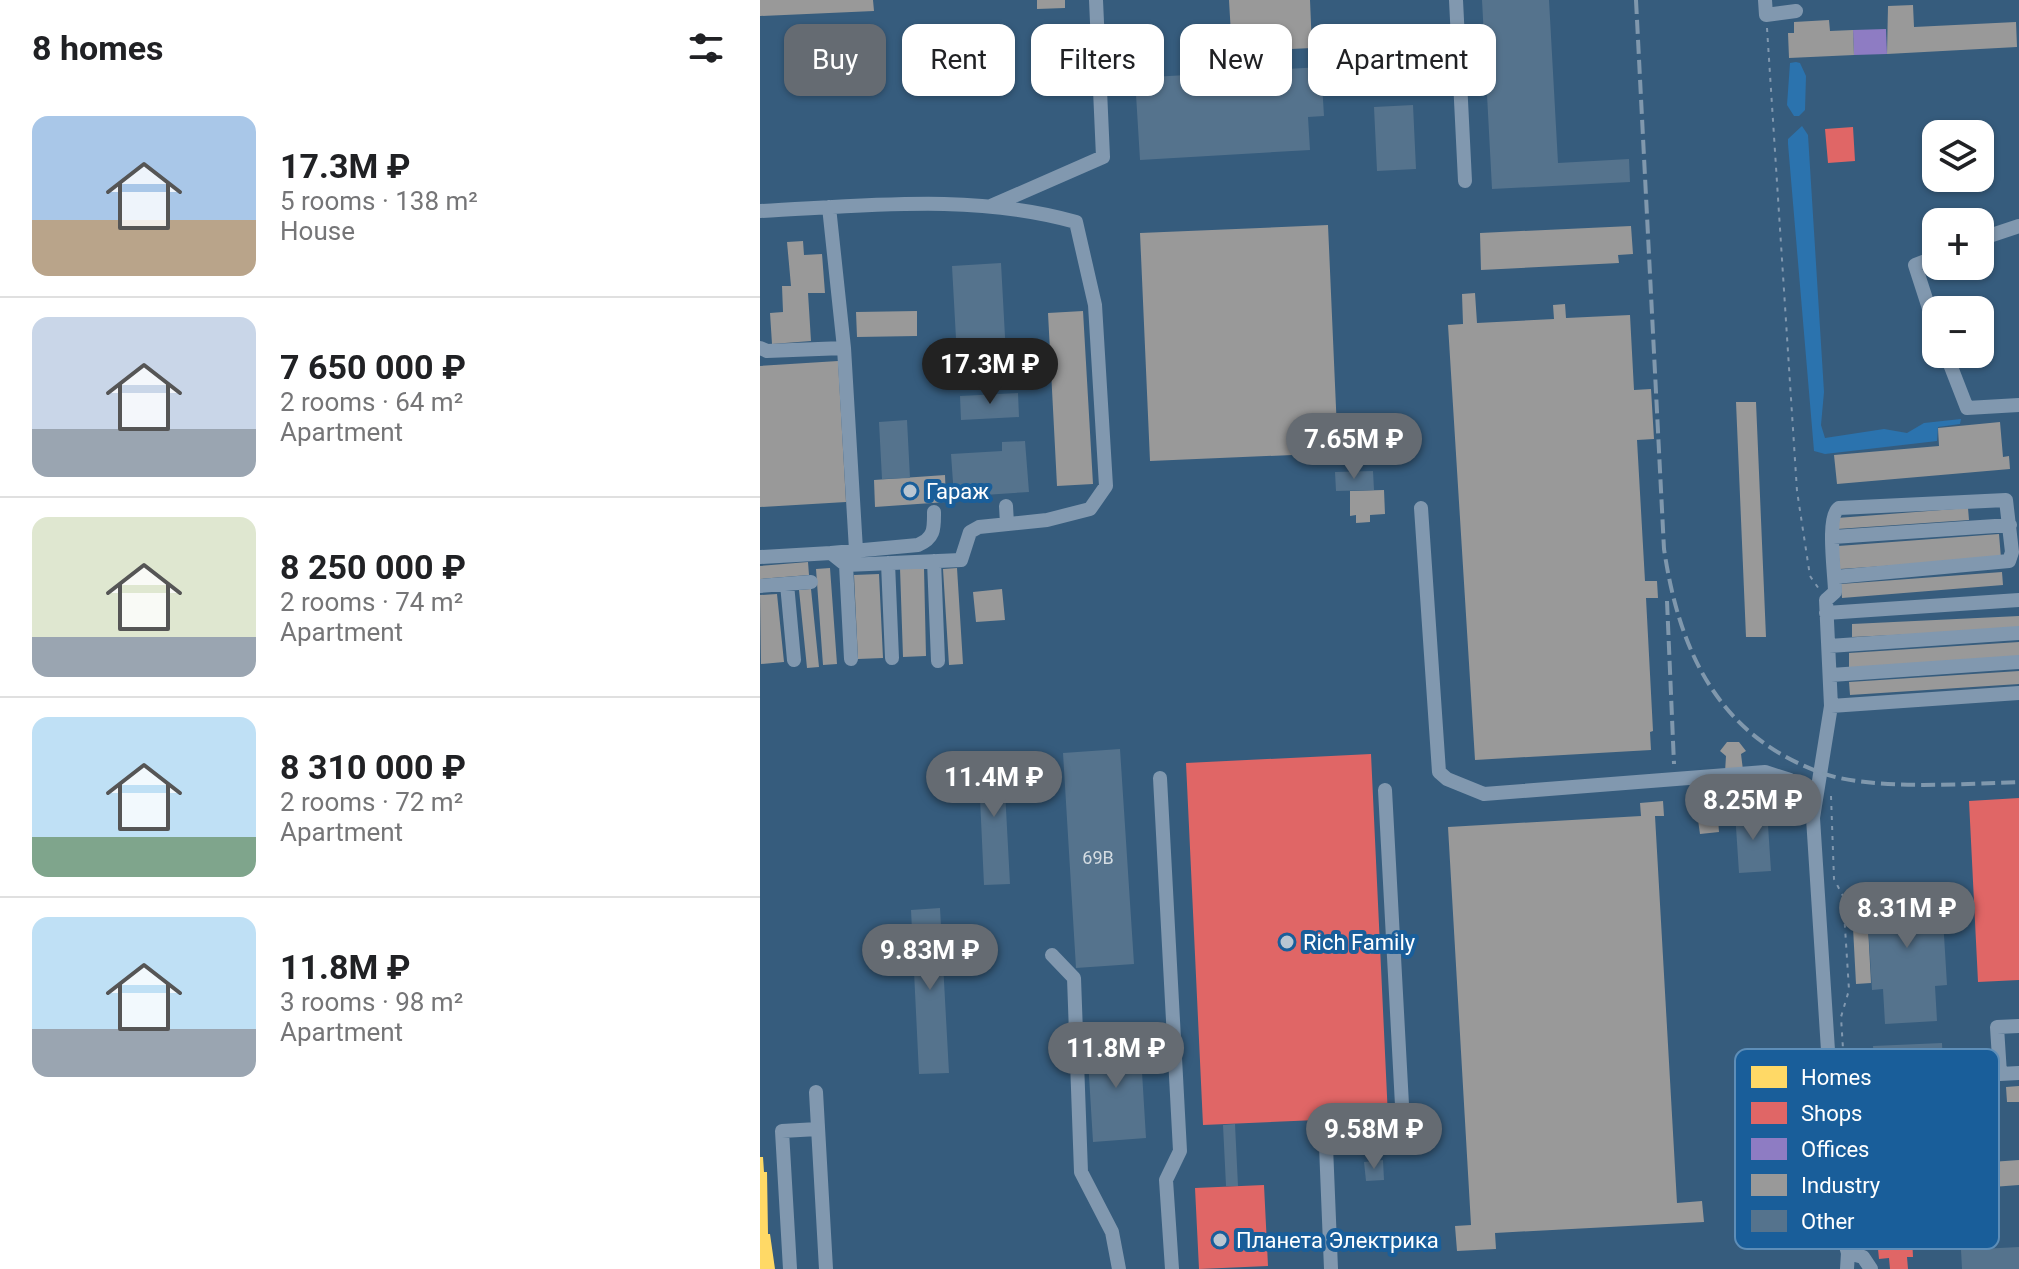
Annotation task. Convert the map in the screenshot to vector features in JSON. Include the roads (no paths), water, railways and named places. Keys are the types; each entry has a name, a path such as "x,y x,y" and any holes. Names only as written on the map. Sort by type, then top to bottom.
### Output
{"lane":[{"path":"988,207 1103,157 1096,0"},
{"path":"1456,0 1465,181"},
{"path":"1766,7 1796,11"},
{"path":"760,211 912,203 1037,210 1076,222 1095,305 1106,486 1090,509 1047,520 979,527 970,532 961,560 846,565 831,553"},
{"path":"829,207 844,348 856,550"},
{"path":"1994,234 2019,226"},
{"path":"1922,262 1915,265 1925,296"},
{"path":"760,348 767,351 844,348"},
{"path":"1951,368 1967,408 2019,405"},
{"path":"1828,1049 1813,818 1831,706 1826,606 1835,592 1832,517 1839,508 1996,498 2006,500 2012,552 2009,561 1835,577"},
{"path":"1006,506 1007,524"},
{"path":"1421,508 1439,772 1447,779 1484,794 1765,772 1790,780 1807,803 1813,818"},
{"path":"760,557 918,545 929,540 934,531 934,512"},
{"path":"1833,537 2010,525"},
{"path":"934,561 938,661"},
{"path":"888,563 892,658"},
{"path":"846,565 851,659"},
{"path":"760,586 811,582"},
{"path":"787,584 794,660"},
{"path":"1826,606 2019,600"},
{"path":"1829,646 2019,633"},
{"path":"1831,675 2019,662"},
{"path":"1831,706 2019,693"},
{"path":"1160,778 1180,1151 1166,1180 1172,1269"},
{"path":"1331,1269 1326,1146 1404,1142 1385,790"},
{"path":"1052,955 1074,978 1081,1172 1112,1232 1119,1269"},
{"path":"1998,1049 1997,1027 2019,1026"},
{"path":"1999,1058 2000,1074 2019,1073"},
{"path":"816,1092 826,1269"},
{"path":"790,1269 782,1131 818,1129"},
{"path":"1847,1249 1847,1269"},
{"path":"1848,1253 1850,1249"},
{"path":"1848,1253 1863,1257 1871,1269"}],"railway":[{"path":"1636,0 1664,549 1680,621 1693,654 1709,684 1729,711 1754,735 1784,756 1819,772 1839,778 1890,784 2019,782"},
{"path":"1667,601 1674,764"}],"place":[{"name":"Гараж","path":"910,491"},
{"name":"Rich Family","path":"1287,942"},
{"name":"Планета Электрика","path":"1220,1240"}]}
